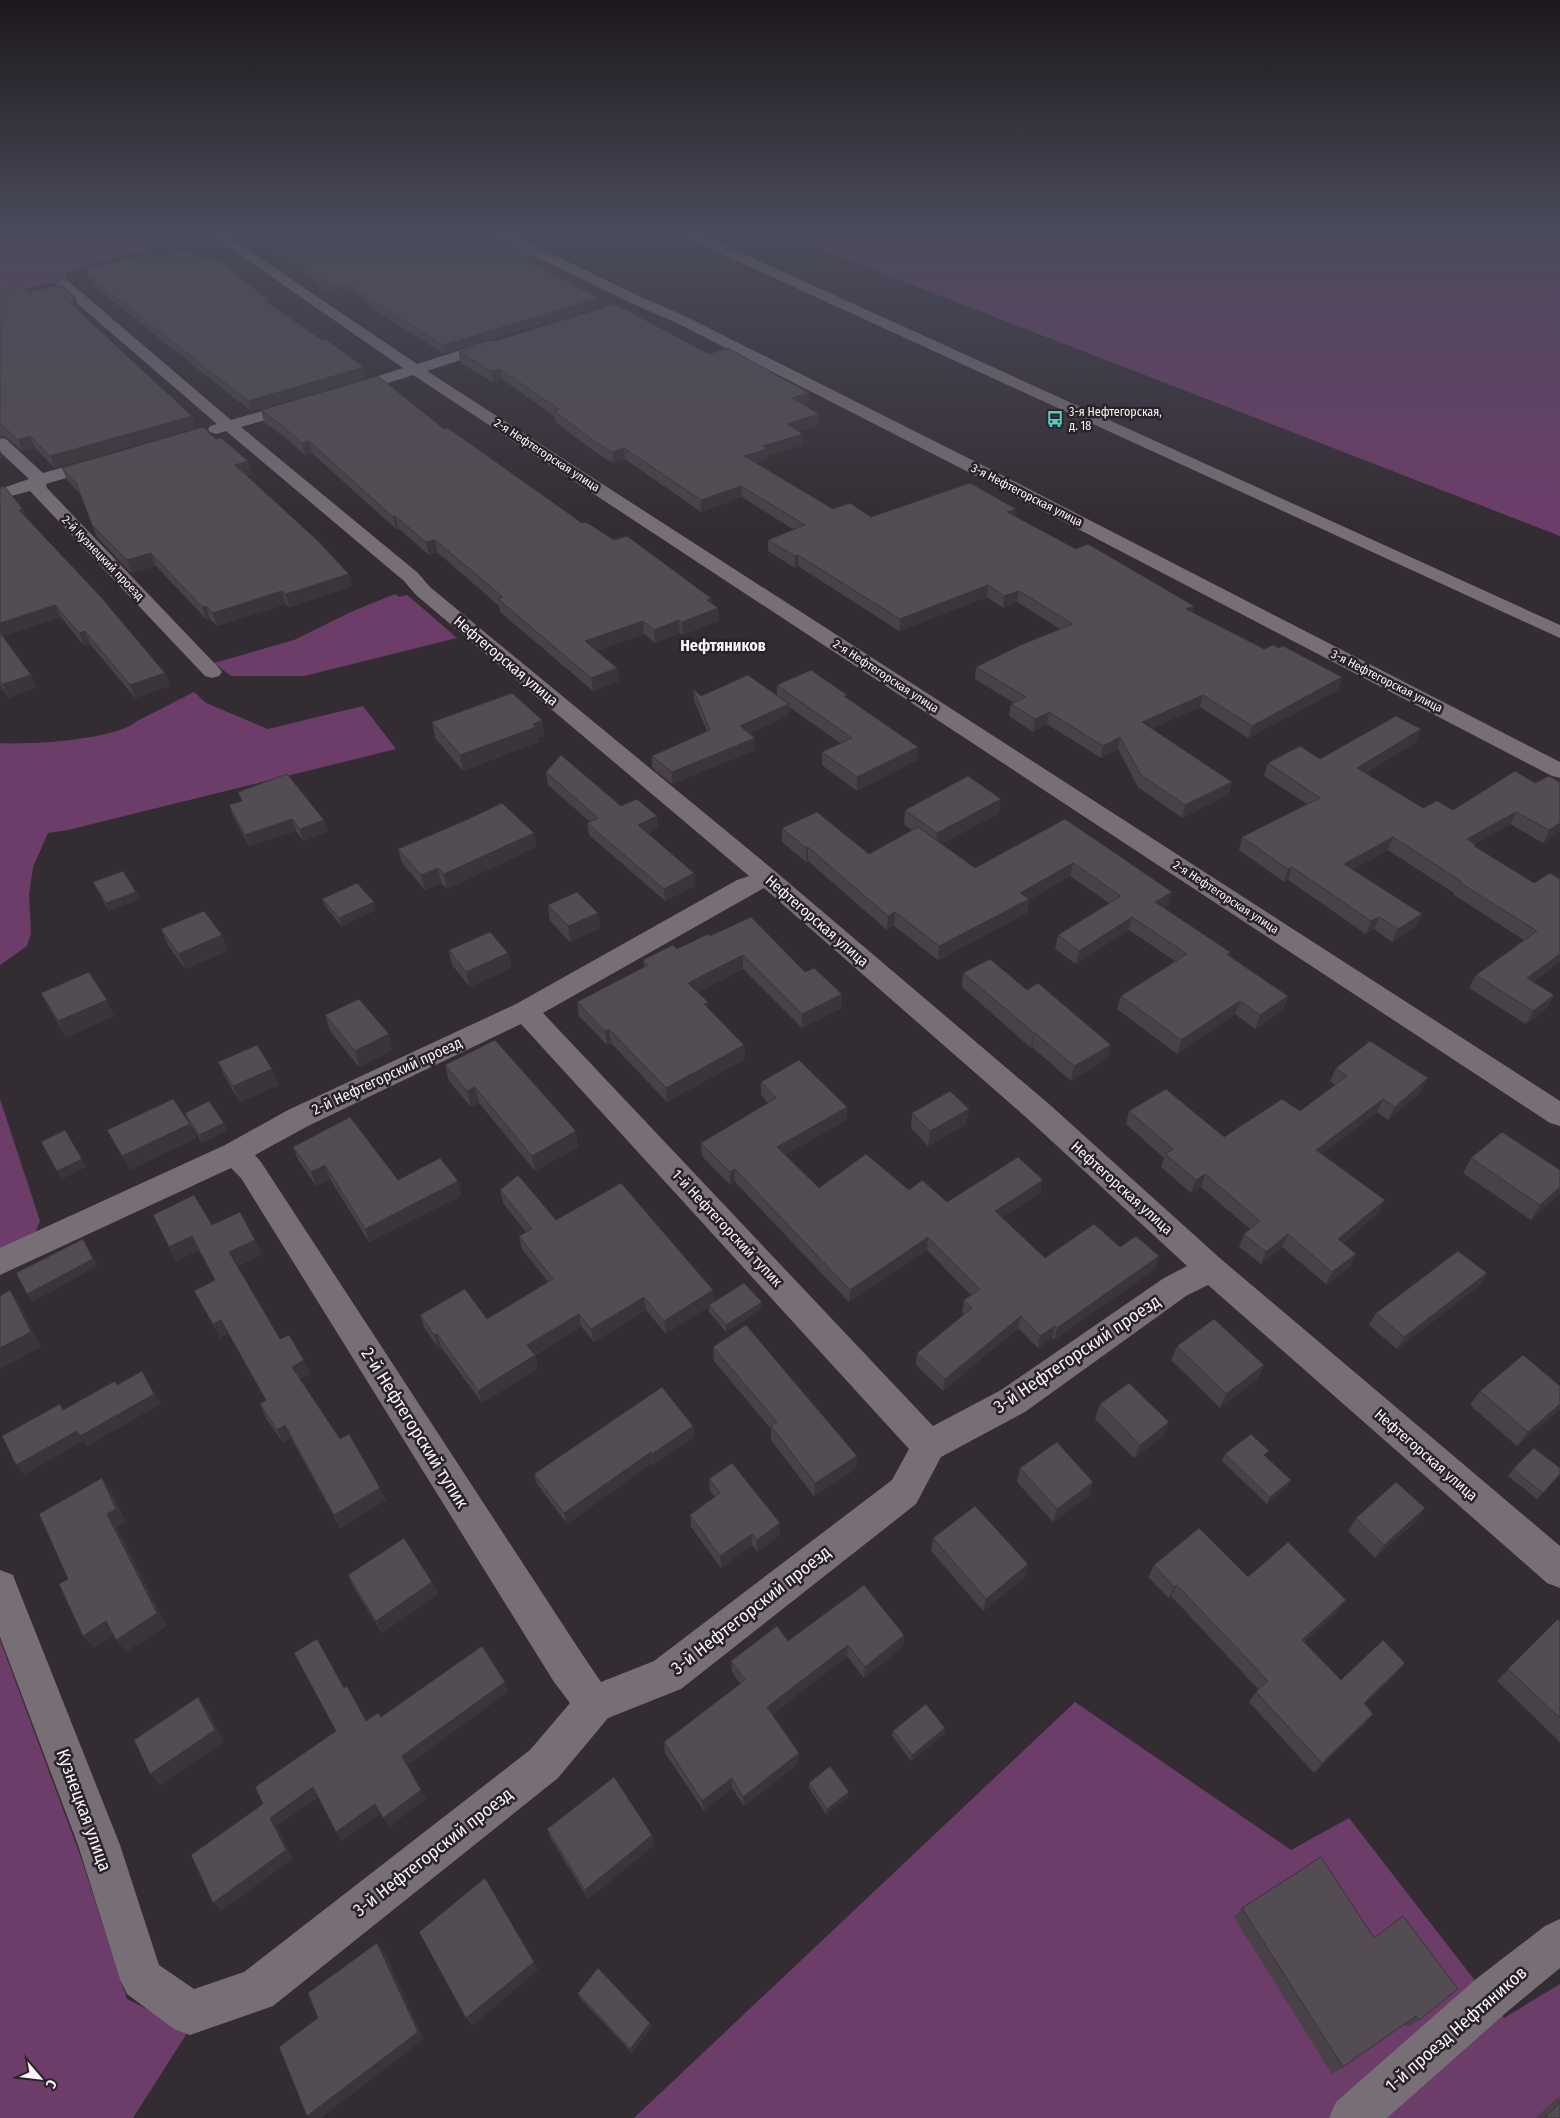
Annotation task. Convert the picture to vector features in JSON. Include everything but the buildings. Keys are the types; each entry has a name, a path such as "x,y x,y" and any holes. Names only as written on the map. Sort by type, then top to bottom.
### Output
{"street":[{"name":"Нефтегорская улица","path":"114,328 411,577 423,592 767,878 1039,1112 1211,1269 1560,1570"},
{"name":"2-я Нефтегорская улица","path":"354,328 1560,1115"},
{"name":"3-я Нефтегорская улица","path":"698,328 999,480 1560,771"},
{"path":"894,328 1560,632"},
{"path":"333,395 508,340"},
{"path":"200,433 314,401"},
{"name":"2-й Кузнецкий проезд","path":"0,443 37,476 38,490 212,672"},
{"path":"0,494 22,488 36,481 115,458"},
{"name":"2-й Нефтегорский проезд","path":"0,1262 236,1152 298,1118 525,1011 746,886 767,878"},
{"name":"1-й Нефтегорский тупик","path":"525,1011 929,1446"},
{"name":"2-й Нефтегорский тупик","path":"236,1152 251,1170 562,1660 594,1704"},
{"name":"3-й Нефтегорский проезд","path":"190,2012 258,1990 544,1764 594,1704 667,1674 897,1498 904,1492 929,1446 1012,1401 1175,1287 1211,1269"},
{"name":"Кузнецкая улица","path":"0,1588 99,1845 142,1979 190,2012"},
{"name":"1-й проезд Нефтяников","path":"1352,2118 1492,1996 1560,1941"}],"shaded area":[{"path":"1023,328 1560,328 1560,536"},
{"path":"395,594 399,597 407,595 457,638 304,676 231,676 214,663 294,640 353,611"},
{"path":"194,692 206,703 268,729 363,706 396,749 68,830 48,833 33,867 29,895 31,934 27,946 0,965 0,743 51,742 111,733"},
{"path":"0,1099 40,1221 35,1233 0,1250"},
{"path":"0,1640 80,1855 127,1999 189,2030 133,2118 0,2118"},
{"path":"1075,1702 1291,1850 1349,1818 1504,2018 1560,1984 1560,2118 634,2118"}],"place":[{"name":"3-я Нефтегорская, д. 18","path":"1055,419"}],"district":[{"name":"Нефтяников","path":"723,645"}]}
